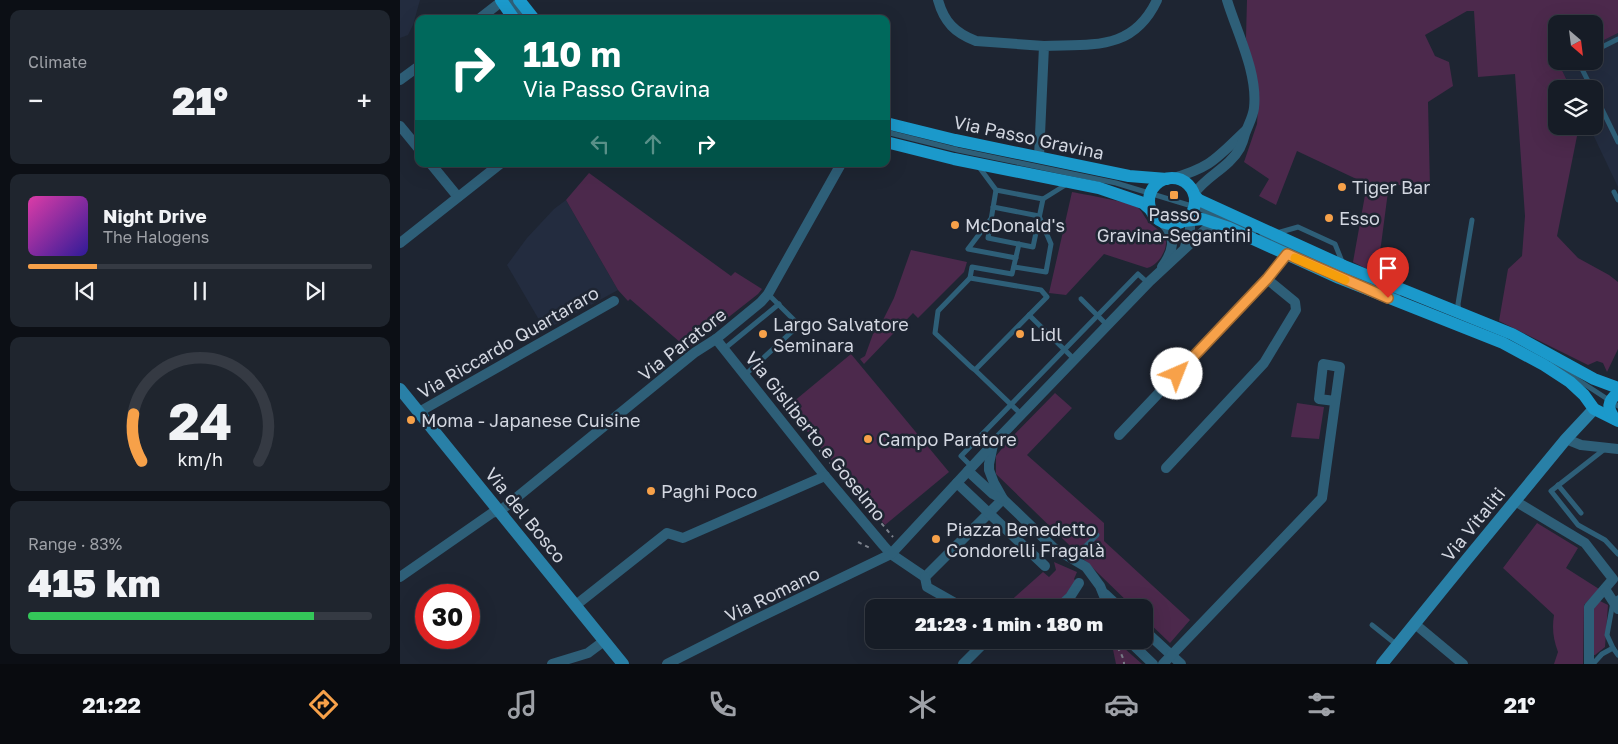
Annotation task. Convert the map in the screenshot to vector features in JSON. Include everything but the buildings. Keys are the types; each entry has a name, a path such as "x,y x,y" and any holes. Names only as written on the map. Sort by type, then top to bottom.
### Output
{"main road":[{"path":"502,0 511,15"},
{"path":"519,0 531,15"},
{"name":"Via Passo Gravina","path":"890,124 955,140 1135,177 1168,179"},
{"name":"Via Passo Gravina","path":"890,143 977,164 1099,188 1142,203 1163,223"},
{"path":"1150,210 1149,201 1151,193 1159,183 1168,179 1180,180 1186,183 1191,209 1208,221 1228,228 1339,278 1503,343 1544,365 1570,382 1584,395 1594,409 1617,420"},
{"path":"1163,223 1174,224 1199,200 1344,266 1512,334 1594,379 1618,388"},
{"path":"1594,379 1618,382"},
{"name":"Via del Bosco","path":"400,389 624,664"},
{"path":"1615,400 1609,411 1617,420"},
{"name":"Via Vitaliti","path":"1382,664 1566,439 1594,409"}],"street":[{"path":"484,15 502,0"},
{"path":"938,0 942,14 951,27 967,38 976,41 1044,46 1110,43 1134,32 1157,0"},
{"path":"1181,254 1189,238 1191,209 1203,182 1223,167 1240,148 1254,107 1252,81 1227,0"},
{"path":"1039,157 1044,46"},
{"path":"400,80 415,69"},
{"path":"400,126 415,144"},
{"path":"1168,179 1196,172 1210,164 1227,150 1247,129"},
{"path":"433,167 458,197"},
{"path":"400,243 496,167"},
{"name":"Via Paratore","path":"400,577 492,513 500,511 694,353 716,339 762,302 840,167"},
{"path":"948,599 927,587 925,577 891,554 993,444 1149,282 1169,256 1173,246 1172,236 1163,223"},
{"path":"1149,282 1205,230 1210,228 1228,228"},
{"path":"1119,436 1267,279 1287,254"},
{"path":"1166,468 1264,362 1296,310 1295,302 1267,279"},
{"name":"Via Riccardo Quartararo","path":"419,412 614,301"},
{"name":"Via Gisliberto e Goselmo","path":"716,339 825,476 891,554"},
{"path":"1163,664 1322,498 1335,401"},
{"path":"1566,439 1581,445 1618,449"},
{"path":"993,444 989,470 1003,499 1054,548 1086,567 1092,573 1106,599"},
{"path":"970,469 993,494 1003,499"},
{"path":"576,605 667,533 683,538 825,476"},
{"path":"957,482 1045,566"},
{"path":"925,577 1003,499"},
{"path":"1515,501 1585,543 1616,576 1589,607 1589,664"},
{"name":"Via Romano","path":"667,664 891,554"},
{"path":"1068,599 1079,583"},
{"path":"1604,589 1616,603"},
{"path":"1104,594 1110,599"},
{"path":"1415,624 1462,664"},
{"path":"1153,638 1181,664"},
{"path":"555,664 588,653 604,640"},
{"path":"963,664 979,649"},
{"path":"1137,649 1153,664"}],"lane":[{"path":"510,0 521,15"},
{"path":"1603,46 1618,39"},
{"path":"1603,111 1618,142"},
{"path":"890,133 958,150 1116,182 1151,193 1500,335 1548,360 1615,400"},
{"path":"977,164 996,190 1043,198 1069,183"},
{"path":"996,190 988,238 1033,247 1043,198"},
{"path":"1614,192 1618,200"},
{"path":"993,207 1039,216"},
{"path":"1014,267 1046,272 1051,244 1039,216"},
{"path":"991,220 968,249 1016,258"},
{"path":"1459,312 1458,304 1472,220"},
{"path":"1019,244 1012,274 972,268 970,278 938,311 935,333 1022,415"},
{"path":"970,469 961,456 1138,274 1149,282"},
{"path":"970,278 1040,290 1047,297 975,370"},
{"path":"745,375 799,325 768,294"},
{"path":"1081,299 1108,326"},
{"path":"724,349 779,304"},
{"path":"1029,315 1075,360"},
{"path":"1607,448 1551,491 1578,525 1605,540 1618,554"},
{"path":"1558,485 1581,513"},
{"path":"1571,535 1578,525"},
{"path":"1072,559 1097,535"},
{"path":"1616,603 1607,635 1618,655"},
{"path":"1372,624 1398,645"},
{"path":"1593,664 1602,654 1613,648"}],"path":[{"path":"806,435 893,537"},
{"path":"858,542 878,551"},
{"path":"1117,649 1124,659 1124,664"}],"shaded area":[{"path":"400,0 420,0 408,35 400,38"},
{"path":"1247,0 1618,0 1618,33 1603,40 1603,15 1548,15 1548,70 1562,70 1567,80 1548,80 1548,135 1577,135 1557,236 1578,258 1618,282 1618,349 1607,372 1603,363 1597,361 1588,365 1499,321 1508,269 1522,256 1525,216 1515,74 1478,77 1474,11 1467,11 1425,35 1435,56 1449,62 1453,86 1428,102 1430,188 1389,184 1381,245 1375,273 1353,262 1367,184 1297,151 1276,205 1259,196 1269,179 1244,162 1257,124 1258,109 1246,38"},
{"path":"1618,33 1618,187 1593,135 1603,135 1603,80 1567,80 1562,70 1603,70 1603,40"},
{"path":"589,173 731,276 735,272 762,289 688,349 630,299 628,301 618,290 566,200"},
{"path":"1072,192 1115,200 1137,207 1165,237 1165,249 1158,261 1147,268 1104,254 1066,295 1049,293"},
{"path":"566,200 618,290 545,330 507,265 527,238 554,209"},
{"path":"911,250 967,262 964,272 918,318 913,313 864,364 860,359 865,356 873,334 882,322 894,298"},
{"name":"Campo Paratore","path":"851,354 949,472 885,525 787,407"},
{"path":"1055,393 1072,408 1027,455 1104,523 1104,541 1190,620 1170,643 1153,627 1153,599 1125,599 996,474 996,456"},
{"path":"1297,403 1324,407 1319,439 1291,437"},
{"path":"1537,523 1578,548 1566,568 1599,589 1584,605 1583,664 1554,664 1558,652 1553,634 1554,615 1503,568"},
{"path":"1054,562 1077,572 1074,579 1076,582 1062,599 1013,599 1043,572 1049,577 1056,570"},
{"path":"1600,601 1608,605 1605,647 1595,655 1592,655 1593,607"},
{"path":"1113,649 1125,649 1142,664 1116,664"}],"slow traffic":[{"path":"1295,258 1345,280"}],"place":[{"name":"Tiger Bar","path":"1342,187"},
{"name":"Passo Gravina-Segantini","path":"1174,195"},
{"name":"Esso","path":"1329,218"},
{"name":"McDonald's","path":"955,225"},
{"name":"Largo Salvatore Seminara","path":"763,334"},
{"name":"Lidl","path":"1020,334"},
{"name":"Moma - Japanese Cuisine","path":"411,420"},
{"name":"Campo Paratore","path":"868,439"},
{"name":"Paghi Poco","path":"651,491"},
{"name":"Piazza Benedetto Condorelli Fragalà","path":"936,539"}],"route":[{"path":"1177,374 1267,279 1287,254 1388,298"}]}
